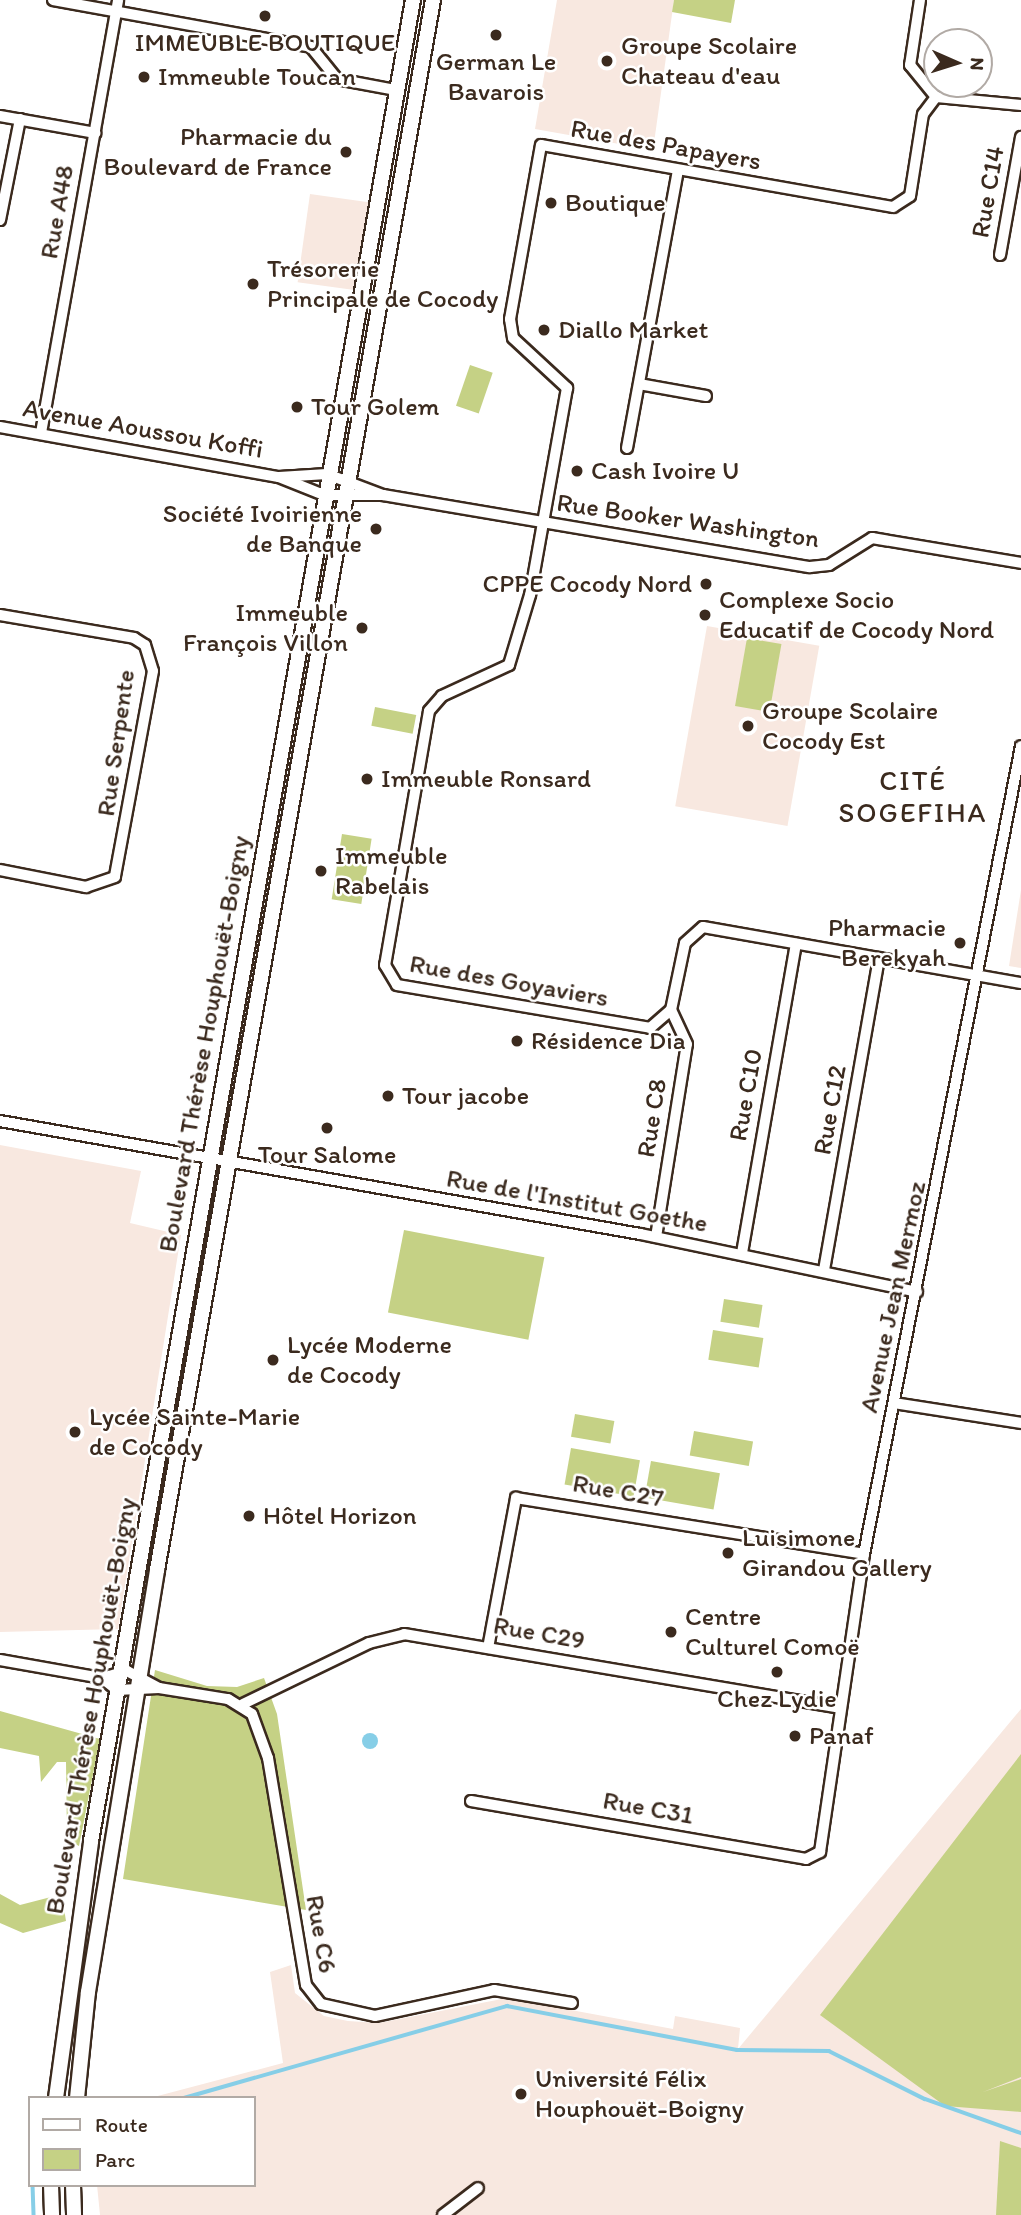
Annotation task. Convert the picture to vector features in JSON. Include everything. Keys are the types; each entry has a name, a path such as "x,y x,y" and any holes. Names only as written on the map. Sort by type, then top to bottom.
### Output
{"main road":[{"name":"Boulevard Thérèse Houphouët-Boigny","path":"56,2096 117,1690 207,1158 413,0"},
{"name":"Boulevard Thérèse Houphouët-Boigny","path":"77,2096 140,1675 433,0"},
{"path":"356,315 377,317"},
{"path":"290,699 310,702"},
{"path":"51,2187 52,2215"},
{"path":"74,2187 74,2215"}],"street":[{"path":"53,0 117,6 311,47 337,79 395,90"},
{"path":"920,0 910,65 923,81"},
{"name":"Rue A48","path":"41,433 117,6"},
{"name":"Rue des Papayers","path":"542,523 567,388 513,338 510,319 541,145 893,208 910,196 923,114 935,98"},
{"path":"947,98 1021,105"},
{"path":"0,116 94,133"},
{"path":"0,220 20,119"},
{"name":"Rue C14","path":"1000,254 1021,137"},
{"path":"627,448 678,171"},
{"path":"639,383 706,396"},
{"name":"Avenue Aoussou Koffi","path":"0,427 279,477 324,495 346,498"},
{"name":"Avenue Aoussou Koffi","path":"279,477 327,474 349,478"},
{"name":"Rue Booker Washington","path":"349,478 383,495"},
{"name":"Rue Booker Washington","path":"346,498 383,495 810,567 829,565 872,538 1021,564"},
{"name":"Rue des Goyaviers","path":"542,523 514,659 442,696 429,711 385,971 397,985 650,1028 671,1010"},
{"name":"Rue Serpente","path":"0,615 134,638 145,645 153,671 115,877 86,887 0,870"},
{"name":"Avenue Jean Mermoz","path":"816,1857 864,1554 980,976 1021,746"},
{"path":"671,1010 694,932 703,927 1021,983"},
{"name":"Rue C10","path":"742,1254 796,944"},
{"name":"Rue C12","path":"824,1270 879,958"},
{"name":"Rue C8","path":"656,1237 687,1044 671,1010"},
{"name":"Rue de l'Institut Goethe","path":"0,1121 656,1237 824,1270 917,1292"},
{"path":"894,1403 1021,1423"},
{"name":"Rue C27","path":"488,1648 510,1504 518,1498 864,1554"},
{"name":"Rue C29","path":"243,1704 390,1636 488,1648 840,1708"},
{"path":"0,1660 102,1678 117,1690 138,1692 159,1688 243,1704"},
{"path":"102,1678 121,1671 140,1675 159,1688"},
{"name":"Rue C6","path":"243,1704 259,1725 268,1758 313,1998 338,2011 375,2016 483,1990 572,2003"},
{"name":"Rue C31","path":"471,1801 816,1857"},
{"path":"443,2215 478,2188"}],"shaded area":[{"name":"Groupe Scolaire Chateau d'eau","path":"557,0 674,0 653,150 535,129"},
{"path":"310,194 370,202 358,291 298,282"},
{"name":"Groupe Scolaire Cocody Est","path":"707,626 819,646 787,826 675,806"},
{"path":"1021,890 1021,968 1009,966"},
{"name":"Lycée Sainte-Marie de Cocody","path":"0,1145 141,1171 130,1223 181,1235 118,1629 0,1632"},
{"name":"Université Félix Houphouët-Boigny","path":"1021,1709 1021,2215 100,2215 97,2187 256,2187 256,2096 158,2096 283,2063 270,1972 291,1965 295,1993 324,2016 348,2021 379,2023 507,1998 673,2029 675,2016 740,2028 738,2049"}],"green space":[{"path":"674,0 735,0 731,23 672,12"},
{"path":"470,365 493,373 479,413 456,406"},
{"path":"747,638 781,644 769,712 735,706"},
{"path":"375,707 416,715 413,734 371,726"},
{"path":"342,834 372,839 361,904 332,899"},
{"path":"404,1230 544,1257 528,1340 388,1312"},
{"path":"724,1299 763,1305 759,1328 720,1322"},
{"path":"713,1330 763,1338 759,1368 708,1360"},
{"path":"575,1414 614,1421 610,1444 571,1437"},
{"path":"694,1431 753,1441 749,1466 690,1456"},
{"path":"571,1448 640,1460 634,1497 565,1484"},
{"path":"651,1461 720,1473 714,1510 645,1497"},
{"path":"155,1670 207,1686 237,1687 264,1678 277,1714 306,1910 123,1879"},
{"path":"0,1711 100,1739 79,1846 67,1840 66,1762 57,1762 41,1782 39,1756 0,1748"},
{"path":"1021,1754 1021,2077 983,2092 1021,2079 1021,2112 945,2106 820,2015"},
{"path":"0,1894 20,1905 51,1897 63,1902 66,1921 23,1933 0,1923"},
{"path":"1000,2141 1021,2148 1021,2215 996,2215"}],"water":[{"path":"370,1733 376,1735 376,1747 370,1749 364,1747 362,1741 364,1735"}],"waterway":[{"path":"191,2096 507,2006 737,2050 829,2051 925,2099 1021,2133"},
{"path":"33,2187 34,2215"}],"place":[{"name":"IMMEUBLE BOUTIQUE","path":"265,16"},
{"name":"German Le Bavarois","path":"496,35"},
{"name":"Groupe Scolaire Chateau d'eau","path":"607,61"},
{"name":"Immeuble Toucan","path":"144,77"},
{"name":"Pharmacie du Boulevard de France","path":"346,152"},
{"name":"Boutique","path":"551,203"},
{"name":"Trésorerie Principale de Cocody","path":"253,284"},
{"name":"Diallo Market","path":"544,330"},
{"name":"Tour Golem","path":"297,407"},
{"name":"Cash Ivoire U","path":"577,471"},
{"name":"Société Ivoirienne de Banque","path":"376,529"},
{"name":"CPPE Cocody Nord","path":"706,584"},
{"name":"Complexe Socio Educatif de Cocody Nord","path":"705,615"},
{"name":"Immeuble François Villon","path":"362,628"},
{"name":"Groupe Scolaire Cocody Est","path":"748,726"},
{"name":"Immeuble Ronsard","path":"367,779"},
{"name":"Immeuble Rabelais","path":"321,871"},
{"name":"Pharmacie Berekyah","path":"960,943"},
{"name":"Résidence Dia","path":"517,1041"},
{"name":"Tour jacobe","path":"388,1096"},
{"name":"Tour Salome","path":"327,1128"},
{"name":"Lycée Moderne de Cocody","path":"273,1360"},
{"name":"Lycée Sainte-Marie de Cocody","path":"75,1432"},
{"name":"Hôtel Horizon","path":"249,1516"},
{"name":"Luisimone Girandou Gallery","path":"728,1553"},
{"name":"Centre Culturel Comoë","path":"671,1632"},
{"name":"Chez Lydie","path":"777,1672"},
{"name":"Panaf","path":"795,1736"},
{"name":"Université Félix Houphouët-Boigny","path":"521,2094"}],"district":[{"name":"CITÉ SOGEFIHA","path":"913,796"}]}
